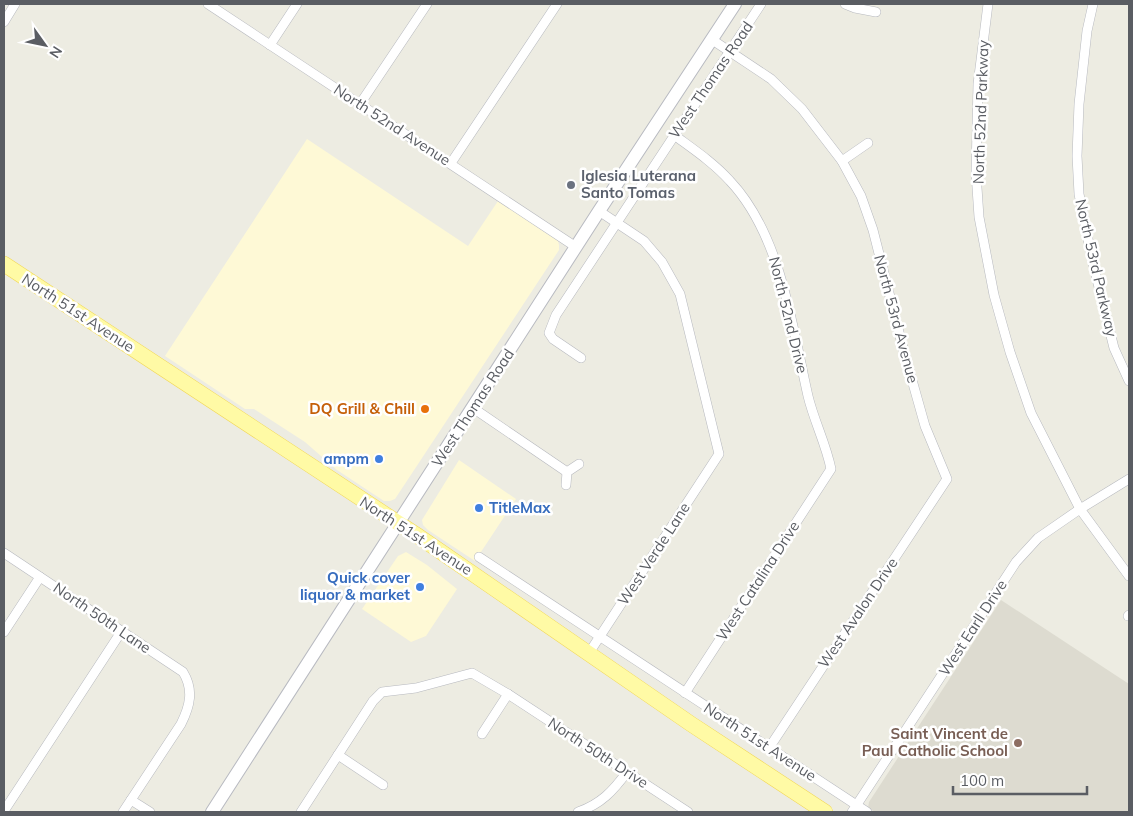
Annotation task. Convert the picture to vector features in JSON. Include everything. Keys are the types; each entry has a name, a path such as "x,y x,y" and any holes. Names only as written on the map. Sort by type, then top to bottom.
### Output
{"main road":[{"name":"West Thomas Road","path":"212,812 599,211 735,4"},
{"name":"North 51st Avenue","path":"4,264 398,524 685,720 826,812"}],"street":[{"path":"4,22 16,4"},
{"name":"North 52nd Avenue","path":"208,4 576,247"},
{"path":"270,45 297,4"},
{"path":"360,104 427,4"},
{"path":"451,163 557,4"},
{"name":"West Thomas Road","path":"581,358 553,339 549,333 556,315 761,4"},
{"path":"845,4 876,12"},
{"name":"North 52nd Parkway","path":"988,4 978,84 976,173 979,217 994,295 1010,352 1031,413 1080,509 1129,576"},
{"name":"North 53rd Parkway","path":"1093,4 1087,31 1079,104 1077,156 1080,194 1092,259 1114,348 1129,381"},
{"name":"North 53rd Avenue","path":"712,39 770,79 802,109 842,160 861,196 873,230 925,426 947,479"},
{"name":"North 52nd Drive","path":"674,135 712,164 731,182 759,223 778,267 809,399 831,469"},
{"path":"842,160 868,143"},
{"path":"599,211 617,222"},
{"name":"West Verde Lane","path":"589,653 719,454 680,294 662,262 644,241 617,222"},
{"path":"473,408 567,472"},
{"path":"567,472 579,464"},
{"name":"West Catalina Drive","path":"685,693 831,469"},
{"path":"566,485 567,472"},
{"name":"West Avalon Drive","path":"769,748 947,479"},
{"name":"West Earll Drive","path":"854,809 1016,562 1038,538 1129,479"},
{"name":"North 50th Lane","path":"4,553 182,672 188,682 190,691 187,711 181,724 131,800"},
{"name":"North 51st Avenue","path":"479,557 769,748 854,809 867,812"},
{"path":"4,632 40,577"},
{"path":"4,810 121,632"},
{"name":"North 50th Drive","path":"338,754 373,700 382,692 416,688 472,673 508,694 688,812"},
{"path":"482,734 508,694"},
{"path":"301,812 338,754 383,784"},
{"path":"578,812 590,808 606,798 628,772"},
{"path":"123,812 131,800 150,812"}],"shaded area":[{"path":"307,139 468,246 498,201 558,241 559,245 559,250 395,499 390,501 384,501 337,470 305,442 254,409 245,409 165,356"},
{"path":"459,460 516,499 475,561 428,530 423,525 422,520"},
{"path":"406,552 427,565 457,589 426,636 411,642 362,609 398,556"},
{"name":"Saint Vincent de Paul Catholic School","path":"1001,600 1129,684 1129,812 875,812 868,808 869,802"}],"place":[{"name":"Iglesia Luterana Santo Tomas","path":"571,185"},
{"name":"DQ Grill & Chill","path":"425,409"},
{"name":"ampm","path":"379,459"},
{"name":"TitleMax","path":"479,508"},
{"name":"Quick cover liquor & market","path":"420,587"},
{"name":"Saint Vincent de Paul Catholic School","path":"1018,743"}]}
